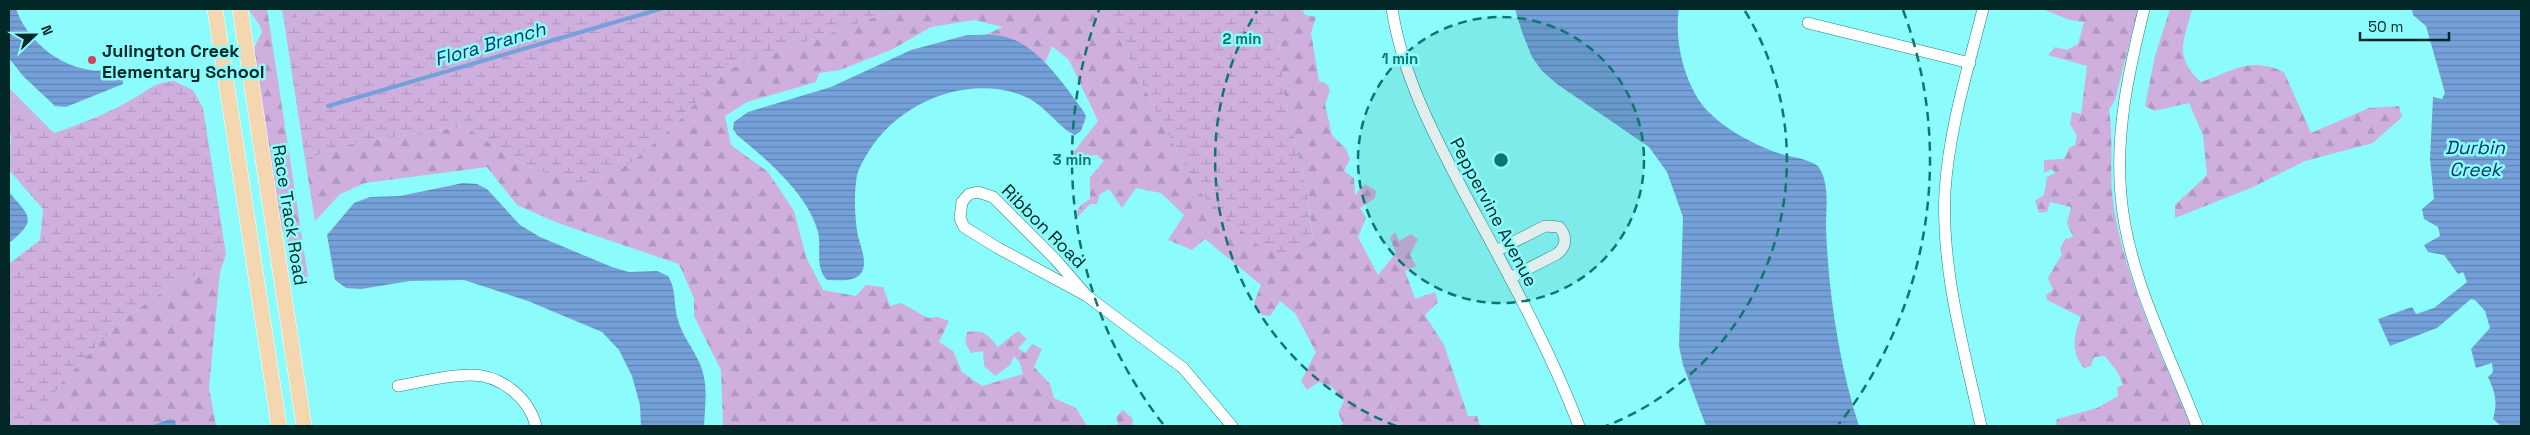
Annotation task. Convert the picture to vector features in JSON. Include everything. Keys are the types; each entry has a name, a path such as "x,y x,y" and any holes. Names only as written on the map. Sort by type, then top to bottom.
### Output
{"main road":[{"path":"215,9 279,426"},
{"name":"Race Track Road","path":"240,9 304,426"}],"street":[{"name":"Peppervine Avenue","path":"1392,9 1400,51 1425,118 1510,278 1554,368 1579,426"},
{"path":"1981,426 1951,288 1945,223 1948,158 1983,9"},
{"path":"2144,9 2124,101 2120,136 2121,196 2129,244 2142,287 2197,426"},
{"path":"1808,23 1970,62"},
{"name":"Ribbon Road","path":"1088,296 993,197 978,192 969,194 962,202 960,218 964,227 998,248 1088,296 1183,368 1232,426"},
{"path":"1496,251 1545,226 1559,227 1564,232 1566,240 1563,249 1557,254 1510,278"},
{"path":"398,386 472,375 497,381 517,392 533,414 536,426"}],"green space":[{"path":"249,9 267,9 308,277 299,277 280,222 254,48 262,32"},
{"path":"282,9 324,9 284,21"},
{"path":"324,9 898,9 726,70 674,126 631,163 580,187 512,159 465,126 351,144 305,159 284,21"},
{"path":"898,9 1104,9 1197,190 1292,258 1313,241 1307,190 1285,100 1275,9 1302,9 1305,15 1316,17 1311,33 1319,81 1328,85 1330,91 1325,104 1332,135 1346,149 1350,159 1344,171 1354,178 1355,195 1365,184 1376,191 1375,198 1360,208 1366,218 1358,237 1378,275 1396,253 1390,238 1395,232 1399,241 1411,234 1418,239 1410,255 1416,266 1405,271 1415,299 1435,292 1438,302 1425,315 1444,345 1468,416 1477,416 1480,426 1341,426 1343,423 1338,413 1344,401 1332,387 1319,382 1307,390 1301,381 1316,352 1295,313 1280,301 1270,316 1262,315 1254,303 1261,285 1205,239 1192,250 1168,240 1184,215 1161,193 1136,188 1122,208 1109,189 1100,194 1097,204 1090,204 1078,217 1076,213 1081,205 1090,199 1090,177 1104,161 1097,155 1083,156 1073,166 1066,162 1098,121 1069,60 1052,46 1045,63 1018,43 1004,37 985,35 1003,27 974,20 931,27 891,50 840,70 819,73 816,82 747,102 725,116 731,145 768,172 794,211 806,257 823,290 856,296 866,285 883,287 890,306 901,303 928,318 938,317 949,321 939,342 953,351 962,372 982,386 1023,374 1020,363 1014,356 1010,365 995,376 984,366 983,351 971,353 965,342 967,332 977,331 985,333 998,347 1018,331 1027,339 1018,348 1025,353 1032,344 1042,349 1034,367 1050,384 1054,398 1076,408 1087,426 723,426 721,370 694,316 694,298 679,264 558,223 517,205 487,167 365,183 340,194 315,221 305,159 351,144 465,126 512,159 580,187 631,163 674,126 726,70"},
{"path":"1104,9 1275,9 1285,100 1307,190 1313,242 1292,258 1260,247 1197,190"},
{"path":"2042,9 2138,9 2115,100 2109,110 2113,201 2118,229 2134,286 2191,426 2058,426 2056,423 2057,419 2097,408 2118,396 2117,387 2123,385 2118,373 2105,356 2094,357 2091,366 2084,368 2075,350 2075,337 2081,317 2047,300 2046,295 2053,290 2048,278 2062,254 2060,249 2065,239 2073,237 2067,223 2071,207 2050,202 2047,212 2039,213 2035,201 2044,195 2047,177 2055,173 2052,169 2044,173 2044,160 2064,159 2069,148 2075,145 2077,136 2070,124 2072,112 2081,114 2087,66 2048,55 2055,47 2067,50 2078,44 2084,22 2070,20"},
{"path":"2170,9 2192,9 2183,48 2187,65 2201,82 2251,65 2271,67 2284,72 2311,133 2369,108 2399,106 2402,117 2373,143 2305,161 2253,187 2175,218 2175,205 2207,175 2203,135 2189,103 2154,111 2145,106 2155,56"},
{"path":"174,81 193,90 203,108 226,254 220,272 182,278 120,322 62,382 33,426 9,426 9,264 40,240 43,209 9,170 11,136 9,132 9,97 54,133 106,113 157,84"},
{"path":"9,88 54,133 9,97"},
{"path":"220,272 209,388 216,426 176,426 170,419 150,426 33,426 62,382 120,322 182,278"},
{"path":"1123,410 1133,419 1132,426 1119,426 1116,417"}],"water":[{"path":"9,9 16,9 21,20 36,41 55,57 66,63 90,70 117,70 123,76 123,84 66,107 55,106 23,76 9,58"},
{"path":"1515,9 1679,9 1678,34 1682,60 1691,85 1704,107 1728,128 1746,139 1775,152 1808,161 1818,166 1826,187 1829,276 1840,353 1859,426 1706,426 1683,365 1679,346 1683,217 1667,172 1649,147 1557,84 1542,71 1532,57"},
{"name":"Durbin Creek","path":"2412,9 2521,9 2521,426 2501,426 2493,419 2495,397 2488,377 2493,372 2492,363 2476,368 2471,349 2490,328 2485,311 2475,300 2471,299 2437,328 2390,346 2378,319 2412,307 2416,314 2434,308 2467,282 2463,272 2458,274 2444,255 2428,252 2424,245 2440,236 2438,227 2424,219 2422,209 2434,199 2430,159 2433,97 2442,99 2445,93 2426,26 2413,15"},
{"path":"967,35 1002,36 1015,40 1038,56 1059,78 1084,112 1086,117 1081,131 1075,135 1069,132 1035,102 1021,95 1000,90 978,88 957,91 936,97 916,106 882,134 869,151 858,174 855,188 855,207 857,231 864,257 862,272 859,276 851,279 827,280 819,263 818,232 805,204 785,178 737,135 733,129 734,122 748,112 831,87 911,50"},
{"path":"463,183 477,184 487,189 520,225 540,237 612,267 629,272 657,271 668,276 673,287 680,326 699,362 704,378 706,394 704,426 641,426 640,405 632,376 619,350 602,332 528,301 464,280 410,281 361,289 346,288 335,280 327,235 354,203 370,197 400,196"},
{"path":"9,192 22,207 28,218 24,229 9,243"},
{"path":"170,419 175,420 176,426 150,426"}],"waterway":[{"name":"Flora Branch","path":"328,106 660,9"}],"place":[{"name":"Julington Creek Elementary School","path":"92,60"}]}
